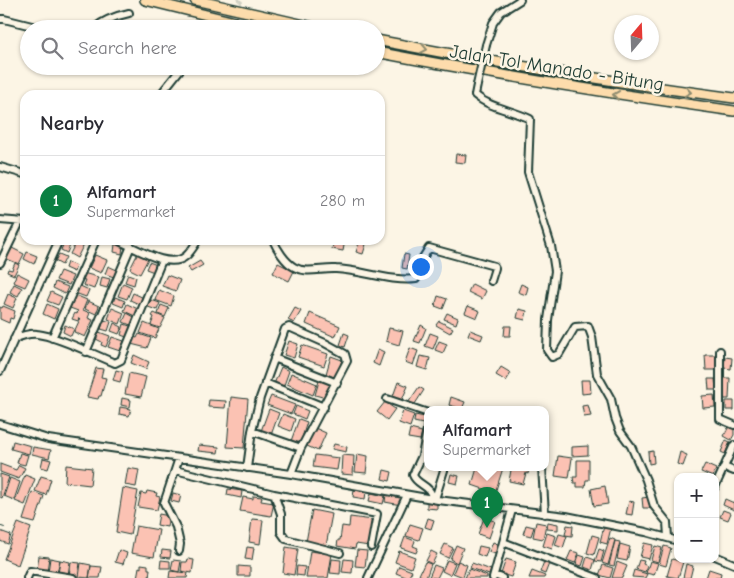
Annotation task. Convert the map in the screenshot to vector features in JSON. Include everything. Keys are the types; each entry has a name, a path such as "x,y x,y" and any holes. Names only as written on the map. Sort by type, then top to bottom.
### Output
{"highway":[{"path":"145,0 226,20"},
{"path":"195,0 283,20"},
{"name":"Jalan Tol Manado - Bitung","path":"385,42 611,82 734,98"},
{"name":"Jalan Tol Manado - Bitung","path":"385,54 609,94 734,111"}],"street":[{"path":"520,0 501,12 493,23 474,95 482,102 518,112 530,118 528,172 551,246 555,271 548,320 547,350 552,357 559,354 575,327 588,326 592,337 597,374 611,399 617,424 646,480 654,506 667,522 668,537"},
{"path":"106,20 129,13"},
{"path":"0,19 20,23"},
{"path":"164,90 176,75"},
{"path":"0,167 20,173"},
{"path":"0,220 20,222"},
{"path":"0,263 20,226"},
{"path":"0,371 57,245"},
{"path":"52,338 94,245"},
{"path":"86,352 131,246 162,260 173,261 186,257 194,245"},
{"path":"276,245 290,265 300,270 338,269 373,275 416,279 422,259 429,248 494,266 491,281"},
{"path":"14,340 29,334 37,334 115,363 121,360 162,260"},
{"path":"247,468 252,431 265,384 285,330 289,327 345,354 347,361 301,448 291,474"},
{"path":"720,351 720,418 734,425"},
{"path":"274,358 337,382"},
{"path":"265,384 324,407"},
{"path":"387,399 424,413"},
{"path":"0,424 48,439 291,474 433,499 545,514 674,539"},
{"path":"252,431 301,448"},
{"path":"424,445 422,456 414,475 415,480 429,489 433,499"},
{"path":"719,479 734,445"},
{"path":"179,458 164,503 176,527 179,538 179,551"},
{"path":"724,467 734,471"},
{"path":"175,470 274,494 376,514 371,547"},
{"path":"433,499 444,471"},
{"path":"542,471 545,514"},
{"path":"274,494 281,514 281,532 286,539 340,553"},
{"path":"368,578 407,495"},
{"path":"502,578 494,576 512,510"},
{"path":"503,542 597,578"},
{"path":"719,558 734,564"},
{"path":"27,578 30,571 72,578"}],"path":[{"path":"0,526 6,528"}],"building":[{"path":"456,154 466,155 465,163 455,162"},
{"path":"63,245 70,245 67,253 61,250"},
{"path":"74,245 84,245 77,258 70,254"},
{"path":"115,245 123,245 122,254 114,252"},
{"path":"333,245 344,245 343,251 332,249"},
{"path":"358,245 366,245 363,254 356,252"},
{"path":"12,248 24,254 19,264 7,259"},
{"path":"139,251 149,257 140,274 130,269"},
{"path":"27,252 37,256 34,264 24,259"},
{"path":"59,254 66,257 62,265 55,261"},
{"path":"404,254 409,255 407,269 402,268"},
{"path":"95,255 107,260 101,273 89,268"},
{"path":"200,261 203,265 191,272 188,268"},
{"path":"67,262 76,266 74,272 65,268"},
{"path":"149,262 157,265 154,272 146,269"},
{"path":"15,263 19,265 14,275 7,272 8,269 12,270"},
{"path":"278,263 294,271 289,281 273,273"},
{"path":"108,266 117,270 114,277 105,274"},
{"path":"60,271 73,276 69,285 56,280"},
{"path":"17,273 29,279 25,287 13,282"},
{"path":"83,273 98,277 94,289 83,285 85,280 81,279"},
{"path":"128,274 136,277 134,285 125,282"},
{"path":"167,275 180,280 176,291 162,286"},
{"path":"102,277 110,279 107,288 100,286"},
{"path":"55,282 68,287 65,294 53,288"},
{"path":"123,283 132,287 127,299 118,296"},
{"path":"14,284 22,288 18,296 10,292"},
{"path":"472,284 486,291 482,299 468,292"},
{"path":"521,284 528,287 526,295 518,292"},
{"path":"78,285 89,290 86,297 75,293"},
{"path":"159,290 174,296 171,306 155,300"},
{"path":"51,292 62,297 58,305 47,301"},
{"path":"133,293 144,298 141,305 130,300"},
{"path":"8,294 17,298 13,308 4,304"},
{"path":"75,295 87,300 83,310 90,313 88,318 93,320 85,337 74,332 80,319 78,321 72,319 78,311 70,308"},
{"path":"438,296 447,299 443,309 435,306"},
{"path":"115,297 125,301 123,307 113,303"},
{"path":"151,300 160,303 157,310 148,307"},
{"path":"88,301 99,306 96,314 85,309"},
{"path":"47,304 58,309 54,319 43,314"},
{"path":"127,304 138,309 135,316 124,311"},
{"path":"161,305 169,308 165,317 158,314"},
{"path":"3,306 15,311 13,319 10,318 9,323 0,319 0,307 2,308"},
{"path":"468,306 480,311 477,318 465,313"},
{"path":"112,308 124,313 120,324 108,319"},
{"path":"295,308 301,311 294,323 288,320"},
{"path":"519,309 527,311 525,320 517,318"},
{"path":"127,313 136,318 133,326 123,322"},
{"path":"154,313 165,318 160,328 151,325"},
{"path":"310,313 340,326 335,337 306,324"},
{"path":"447,313 458,318 456,324 444,319"},
{"path":"104,320 111,322 108,331 101,329"},
{"path":"439,321 453,328 450,333 436,325"},
{"path":"114,323 122,327 119,334 111,331"},
{"path":"144,323 159,329 155,338 140,333"},
{"path":"124,324 133,327 129,338 121,335"},
{"path":"65,325 74,329 71,336 63,332"},
{"path":"421,325 426,328 420,343 414,341"},
{"path":"505,326 511,326 510,336 504,336"},
{"path":"389,328 403,331 399,345 386,341"},
{"path":"470,330 483,335 481,340 468,335"},
{"path":"99,332 110,336 106,347 101,345 102,342 96,339"},
{"path":"344,333 349,335 345,347 340,345"},
{"path":"430,333 438,336 433,349 425,346"},
{"path":"139,334 151,338 147,348 131,344 134,337 137,338"},
{"path":"112,337 124,341 120,351 108,347"},
{"path":"289,341 298,344 294,358 284,355"},
{"path":"439,341 447,344 443,353 435,350"},
{"path":"302,345 328,354 324,366 298,357"},
{"path":"410,348 418,351 413,365 405,362"},
{"path":"378,349 384,352 379,366 373,363"},
{"path":"134,355 149,362 146,369 131,363"},
{"path":"705,355 717,355 718,370 706,370"},
{"path":"331,356 342,360 336,378 326,374"},
{"path":"420,356 430,358 427,370 417,367"},
{"path":"725,357 732,358 731,369 724,368"},
{"path":"281,367 289,371 283,388 274,384"},
{"path":"501,367 511,373 506,381 496,375"},
{"path":"96,368 103,369 101,377 106,378 101,396 98,399 87,397"},
{"path":"116,370 123,372 120,382 113,380"},
{"path":"129,373 146,377 141,397 125,394"},
{"path":"291,373 317,384 313,395 287,384"},
{"path":"724,378 730,378 729,399 724,399"},
{"path":"708,379 715,379 716,390 709,390"},
{"path":"581,380 590,380 591,393 582,394"},
{"path":"319,381 330,383 326,398 315,395"},
{"path":"398,382 408,386 401,402 392,399"},
{"path":"419,387 424,390 413,407 408,403"},
{"path":"714,395 715,407 703,408 702,396"},
{"path":"271,396 295,405 291,414 267,405"},
{"path":"231,397 248,399 244,448 227,447"},
{"path":"451,397 465,402 463,406 449,405"},
{"path":"122,398 131,400 130,407 121,405"},
{"path":"209,400 226,401 225,408 208,407"},
{"path":"726,401 734,401 734,410 726,410"},
{"path":"385,402 395,409 387,420 377,412"},
{"path":"588,405 591,416 584,417 582,406"},
{"path":"296,406 308,411 305,419 293,414"},
{"path":"120,407 131,409 129,416 119,414"},
{"path":"269,409 279,413 271,435 261,431"},
{"path":"403,411 414,415 410,427 399,423"},
{"path":"283,414 295,419 291,431 278,426"},
{"path":"415,415 424,417 423,424 414,422"},
{"path":"299,419 307,422 300,444 291,441"},
{"path":"730,424 734,426 734,435 731,440 724,436"},
{"path":"315,428 326,433 318,451 307,446"},
{"path":"410,429 422,432 420,440 408,438"},
{"path":"726,440 730,442 725,454 721,452"},
{"path":"13,441 31,446 29,454 11,449"},
{"path":"334,444 347,447 346,452 332,449"},
{"path":"199,445 219,447 218,453 198,451"},
{"path":"588,446 588,455 572,456 572,447"},
{"path":"33,447 51,450 49,458 32,454"},
{"path":"653,451 654,463 649,464 648,452"},
{"path":"680,452 687,455 683,466 677,464"},
{"path":"20,453 28,455 25,465 17,463"},
{"path":"357,454 368,456 366,473 355,472"},
{"path":"315,455 339,458 337,470 313,467"},
{"path":"342,455 354,456 353,475 341,474"},
{"path":"558,456 572,458 569,478 555,476"},
{"path":"43,458 51,460 48,469 41,467"},
{"path":"577,460 589,460 589,480 586,480 585,487 577,487 577,483 574,483 573,477 577,477"},
{"path":"0,464 16,470 19,465 25,468 19,479 0,472"},
{"path":"705,464 716,469 714,473 701,472"},
{"path":"66,465 92,468 90,485 65,482"},
{"path":"128,468 139,470 136,487 125,485"},
{"path":"384,470 392,472 390,481 382,479"},
{"path":"476,471 502,471 495,493 472,485"},
{"path":"511,471 528,471 523,484 509,481"},
{"path":"0,474 9,477 2,498 0,497"},
{"path":"451,474 459,476 457,484 449,482"},
{"path":"25,475 35,479 25,505 15,501"},
{"path":"41,476 51,479 46,495 35,491"},
{"path":"10,478 20,482 14,500 4,496"},
{"path":"605,486 608,504 594,506 591,489"},
{"path":"123,488 138,491 130,535 116,532"},
{"path":"228,489 242,491 241,498 227,495"},
{"path":"354,490 366,492 365,499 353,497"},
{"path":"147,491 157,493 156,496 160,497 157,510 138,507 141,493 146,494"},
{"path":"32,492 44,496 35,523 23,520"},
{"path":"173,493 181,495 179,503 171,501"},
{"path":"371,493 385,496 383,504 369,501"},
{"path":"386,494 402,498 401,505 385,502"},
{"path":"253,496 262,497 261,501 274,503 271,516 240,511 243,497 253,499"},
{"path":"649,497 650,508 643,508 642,498"},
{"path":"725,499 734,503 734,510 723,505"},
{"path":"427,500 437,501 437,509 427,508"},
{"path":"629,501 634,502 632,515 626,514"},
{"path":"312,510 332,514 326,546 306,542"},
{"path":"723,510 731,513 728,520 720,517"},
{"path":"159,514 169,516 167,527 157,525"},
{"path":"350,517 373,520 369,546 356,544 355,549 337,546 342,526 349,527"},
{"path":"428,518 434,520 431,529 425,527"},
{"path":"484,518 495,521 489,538 478,534"},
{"path":"252,519 263,520 260,544 249,542"},
{"path":"536,522 546,524 543,539 533,537"},
{"path":"548,522 558,524 558,530 547,529"},
{"path":"18,523 31,528 18,565 4,559"},
{"path":"410,524 423,528 419,540 406,536"},
{"path":"526,525 534,527 531,536 523,534"},
{"path":"567,525 573,526 572,536 565,535"},
{"path":"136,526 159,530 154,557 131,553"},
{"path":"604,526 611,528 607,544 600,542"},
{"path":"0,531 11,535 8,544 0,541"},
{"path":"547,533 556,536 552,549 543,546"},
{"path":"559,534 567,536 563,548 555,545"},
{"path":"592,535 599,537 594,555 587,553"},
{"path":"405,537 415,541 413,546 418,548 416,553 401,548"},
{"path":"610,538 615,540 608,565 602,563"},
{"path":"615,541 620,542 614,566 609,565"},
{"path":"493,542 500,545 496,554 489,552"},
{"path":"644,543 653,545 649,559 640,557"},
{"path":"445,544 453,548 448,558 440,554"},
{"path":"620,544 630,547 627,561 617,559"},
{"path":"456,545 463,548 457,563 450,559"},
{"path":"479,546 488,548 485,557 477,554"},
{"path":"655,546 662,548 658,562 651,560"},
{"path":"664,546 671,548 666,566 659,564"},
{"path":"247,547 254,548 252,560 245,559"},
{"path":"286,547 298,549 294,575 283,573"},
{"path":"599,549 604,551 601,562 595,561"},
{"path":"119,550 127,553 123,564 115,562"},
{"path":"162,550 171,551 170,558 161,557"},
{"path":"357,550 367,551 365,567 355,566"},
{"path":"310,551 332,554 328,578 306,578"},
{"path":"399,551 415,557 411,568 395,562"},
{"path":"431,551 437,554 432,564 426,561"},
{"path":"571,551 579,553 575,563 567,560"},
{"path":"579,555 585,557 582,566 576,564"},
{"path":"39,556 49,557 47,572 37,570"},
{"path":"587,557 595,560 592,570 584,567"},
{"path":"50,558 60,560 57,573 48,572"},
{"path":"188,559 194,560 192,573 181,571 182,562 187,562"},
{"path":"332,559 341,560 340,574 330,573"},
{"path":"344,559 353,560 352,573 342,572"},
{"path":"506,559 516,562 511,577 501,574"},
{"path":"545,559 550,561 545,574 540,572"},
{"path":"672,559 674,560 674,563 683,563 678,578 667,576"},
{"path":"60,560 70,562 68,575 58,574"},
{"path":"161,560 170,561 170,568 160,568"},
{"path":"173,560 181,561 179,572 171,570"},
{"path":"447,560 455,563 450,575 442,571"},
{"path":"639,560 644,561 643,564 647,566 645,572 636,569"},
{"path":"458,561 467,565 463,577 453,573"},
{"path":"650,561 658,563 654,575 646,573"},
{"path":"71,562 80,563 78,577 69,575"},
{"path":"425,562 431,564 426,578 419,575"},
{"path":"617,562 627,566 622,578 612,578"},
{"path":"81,563 91,565 89,578 79,577"},
{"path":"472,563 491,570 489,575 470,568"},
{"path":"141,564 148,565 148,569 150,569 149,578 137,578"},
{"path":"686,564 693,566 690,578 683,578"},
{"path":"434,565 442,568 437,578 429,577"},
{"path":"603,565 613,568 610,578 599,575"},
{"path":"91,566 102,567 100,578 89,578"},
{"path":"238,566 250,567 250,576 238,576"},
{"path":"297,566 305,567 304,576 296,575"},
{"path":"399,566 412,571 408,578 396,573"},
{"path":"469,569 487,576 487,578 465,578"},
{"path":"709,569 721,573 720,578 706,578"},
{"path":"634,570 647,574 645,578 632,577"},
{"path":"170,571 188,573 187,578 169,578"},
{"path":"532,571 545,576 544,578 529,578"}],"tunnel":[{"path":"223,20 241,0"}],"place":[{"name":"Alfamart","path":"487,528"}]}
